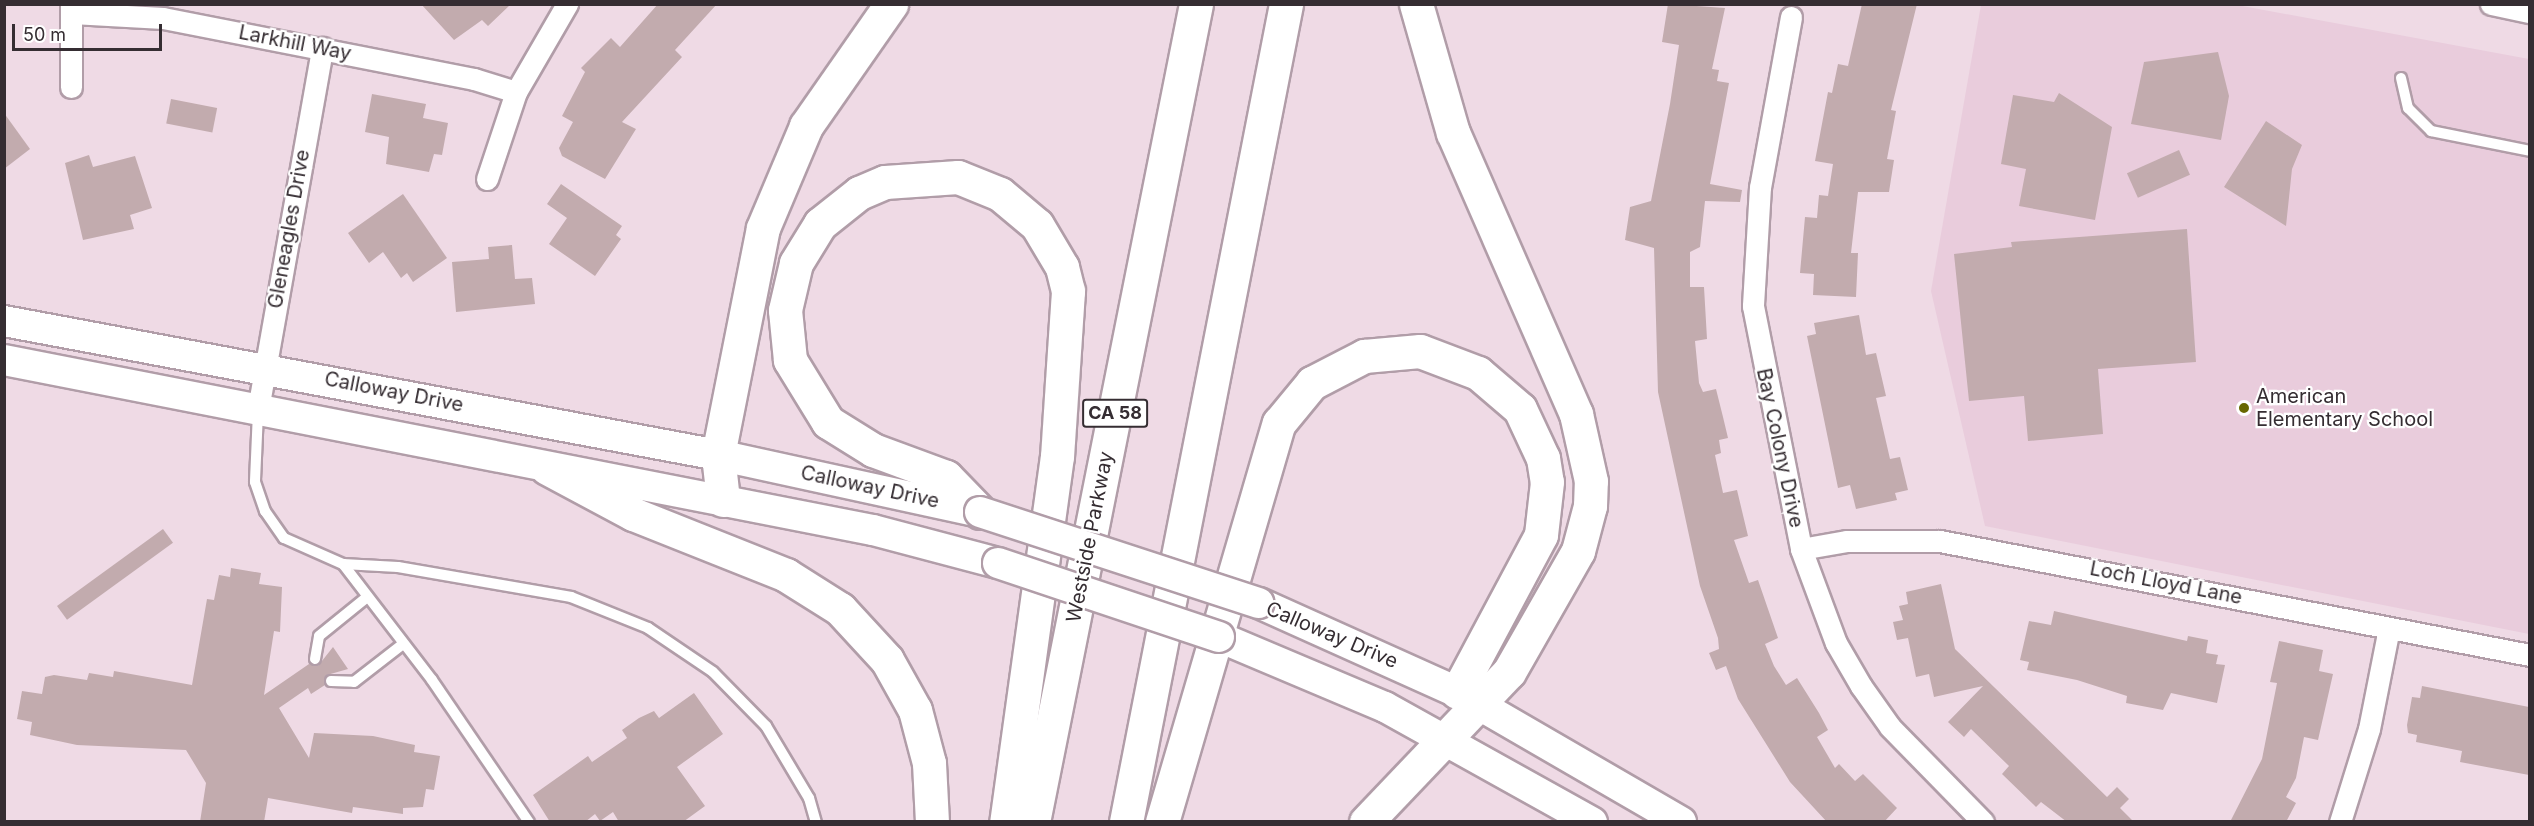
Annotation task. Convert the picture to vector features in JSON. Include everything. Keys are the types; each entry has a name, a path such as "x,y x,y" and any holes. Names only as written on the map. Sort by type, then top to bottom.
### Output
{"highway":[{"path":"723,500 718,455 753,271 773,200 824,97 891,4"},
{"name":"Westside Parkway","path":"1033,822 1196,4"},
{"path":"1126,822 1286,4"},
{"path":"1416,4 1454,132 1576,414 1591,481 1587,525 1578,551 1509,672 1470,698"},
{"path":"980,512 946,477 873,450 828,422 790,360 785,309 796,263 820,224 859,193 885,182 958,177 1000,194 1037,225 1062,267 1068,291 1058,456 1006,822"},
{"path":"1162,822 1279,423 1312,383 1364,356 1420,351 1478,373 1520,409 1543,458 1547,482 1541,535 1470,698 1448,739 1366,822"},
{"path":"547,468 633,514 786,575 840,609 888,660 915,710 929,763 932,822"}],"main road":[{"name":"Calloway Drive","path":"4,321 266,368 718,455 980,512 1158,568 1329,631 1470,698 1680,822"},
{"path":"4,360 873,530 998,563 1250,650 1448,739 1592,822"}],"street":[{"path":"487,179 516,92 567,4"},
{"path":"2491,4 2529,12"},
{"path":"71,87 72,8"},
{"name":"Larkhill Way","path":"72,8 163,18 322,48 516,92"},
{"name":"Bay Colony Drive","path":"1791,17 1760,187 1753,282 1762,365 1801,549 1832,633 1861,686 1890,727 1983,822"},
{"name":"Gleneagles Drive","path":"258,409 322,48"},
{"name":"Loch Lloyd Lane","path":"1801,549 1858,541 1940,541 2529,656"},
{"path":"2340,822 2369,729 2390,628"}],"lane":[{"path":"2401,78 2408,108 2431,131 2529,151"},
{"path":"258,409 255,482 265,511 284,538 343,564 398,567 572,597 648,628 713,672 766,726 809,798 816,822"},
{"path":"343,564 366,598 403,644 529,822"},
{"path":"315,659 319,636 366,598"},
{"path":"331,681 354,682 403,644"}],"shaded area":[{"name":"American Elementary School","path":"1981,5 2237,5 2529,59 2529,634 1985,526 1931,291"}],"building":[{"path":"421,4 511,4 488,26 482,20 454,40"},
{"path":"658,4 717,4 675,50 682,57 622,122 636,129 605,179 562,156 559,148 573,122 562,116 585,72 581,68 611,38 620,47"},
{"path":"1668,4 1725,8 1712,69 1719,70 1717,81 1729,83 1710,184 1742,190 1740,202 1705,201 1700,247 1690,252 1690,287 1704,287 1707,339 1695,341 1699,383 1703,392 1716,389 1728,438 1719,440 1721,453 1715,455 1723,493 1737,490 1748,536 1734,540 1749,583 1758,580 1778,638 1765,644 1774,666 1786,685 1797,678 1819,713 1828,730 1817,737 1835,768 1839,764 1855,781 1863,774 1897,808 1884,822 1827,822 1790,782 1738,699 1726,666 1716,670 1709,653 1719,649 1718,638 1700,586 1658,392 1654,248 1625,240 1630,207 1651,201 1670,104 1679,45 1662,42"},
{"path":"1862,4 1917,4 1891,110 1896,111 1887,159 1894,160 1889,192 1858,192 1851,253 1858,253 1856,297 1813,295 1814,274 1800,273 1805,217 1817,218 1819,195 1828,196 1833,164 1815,161 1828,92 1832,93 1838,64 1848,66"},
{"path":"2218,52 2229,96 2221,140 2131,124 2144,62"},
{"path":"2059,93 2112,127 2095,220 2019,206 2026,169 2001,164 2013,95 2054,102"},
{"path":"372,94 426,104 423,118 448,123 442,155 434,154 429,172 386,164 389,137 365,132"},
{"path":"171,99 217,108 212,133 166,124"},
{"path":"4,113 30,149 4,169"},
{"path":"2266,121 2302,145 2292,169 2286,226 2224,187"},
{"path":"2179,150 2190,175 2138,198 2127,173"},
{"path":"89,155 93,167 135,156 152,208 130,215 134,229 83,240 65,163"},
{"path":"561,184 622,226 616,235 621,239 595,276 549,244 567,218 547,204"},
{"path":"403,194 447,258 413,282 407,273 401,278 383,252 369,263 348,233"},
{"path":"2187,229 2196,362 2098,369 2103,434 2028,441 2024,396 1969,401 1954,254 2012,247 2011,242"},
{"path":"512,245 515,279 532,278 535,304 456,312 452,262 489,259 488,247"},
{"path":"1859,315 1866,355 1876,353 1886,396 1876,398 1890,459 1900,457 1908,490 1895,493 1897,500 1856,509 1850,485 1838,488 1807,336 1816,334 1814,323"},
{"path":"163,529 173,543 67,620 57,606"},
{"path":"231,568 261,573 259,584 282,587 280,632 274,631 264,695 309,664 318,666 333,647 348,669 327,675 325,685 311,694 308,688 279,708 309,758 314,733 373,736 415,745 414,752 440,756 434,790 426,789 423,807 403,808 403,814 353,807 352,813 268,798 264,822 200,822 206,783 186,750 77,745 30,735 32,722 17,719 22,691 42,694 45,677 54,675 87,680 89,673 113,677 114,671 192,685 207,599 214,600 219,575 230,577"},
{"path":"1941,584 1955,649 2107,797 2117,787 2129,799 2120,808 2134,822 2067,822 2041,802 2036,807 2002,774 2009,766 1971,729 1964,737 1948,722 1983,686 1934,697 1929,674 1916,677 1908,638 1897,640 1893,622 1903,620 1899,606 1908,604 1906,592"},
{"path":"2054,611 2187,641 2188,636 2208,640 2206,653 2218,655 2216,664 2225,665 2217,703 2171,693 2163,710 2126,703 2127,696 2077,680 2027,670 2029,662 2020,660 2029,621 2051,625"},
{"path":"2279,641 2323,650 2319,671 2333,674 2318,740 2304,737 2296,778 2286,797 2296,803 2286,822 2230,822 2262,759 2277,683 2270,682"},
{"path":"2422,686 2529,707 2529,775 2460,762 2462,751 2416,742 2417,735 2408,733 2407,725 2412,697 2420,698"},
{"path":"694,693 723,734 677,767 705,806 683,822 619,822 613,812 600,821 595,814 585,822 550,822 533,795 588,756 592,762 627,738 622,730 639,718 654,711 659,718"}],"place":[{"name":"American Elementary School","path":"2244,408"}]}
